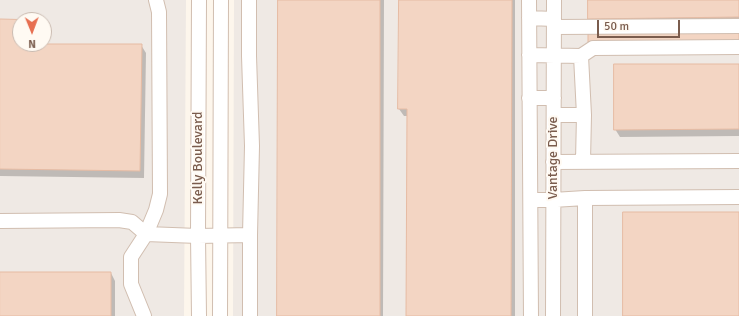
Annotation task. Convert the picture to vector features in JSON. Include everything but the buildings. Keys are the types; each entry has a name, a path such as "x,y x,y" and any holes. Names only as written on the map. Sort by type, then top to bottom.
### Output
{"street":[{"path":"144,316 131,284 131,257 146,234 156,210 160,194 159,12 156,0"},
{"name":"Kelly Boulevard","path":"199,0 199,316"},
{"name":"Kelly Boulevard","path":"220,316 222,0"},
{"path":"249,0 252,146 250,316"},
{"path":"529,0 531,316"},
{"name":"Vantage Drive","path":"553,316 554,0"},
{"path":"529,18 554,23 739,26"},
{"path":"529,55 582,56 593,48 739,47"},
{"path":"582,56 584,115 583,162"},
{"path":"529,98 554,98"},
{"path":"554,115 584,115"},
{"path":"530,128 553,129"},
{"path":"530,154 583,162 739,161"},
{"path":"530,177 553,178"},
{"path":"531,200 585,198 739,197"},
{"path":"585,198 585,316"},
{"path":"0,221 119,220 132,222 146,234 198,236 250,235"},
{"path":"531,224 553,224"},
{"path":"531,253 553,252"},
{"path":"531,288 553,288"}],"shaded area":[{"path":"0,0 186,0 184,316 0,316"},
{"path":"234,0 739,0 739,316 233,316"}]}
